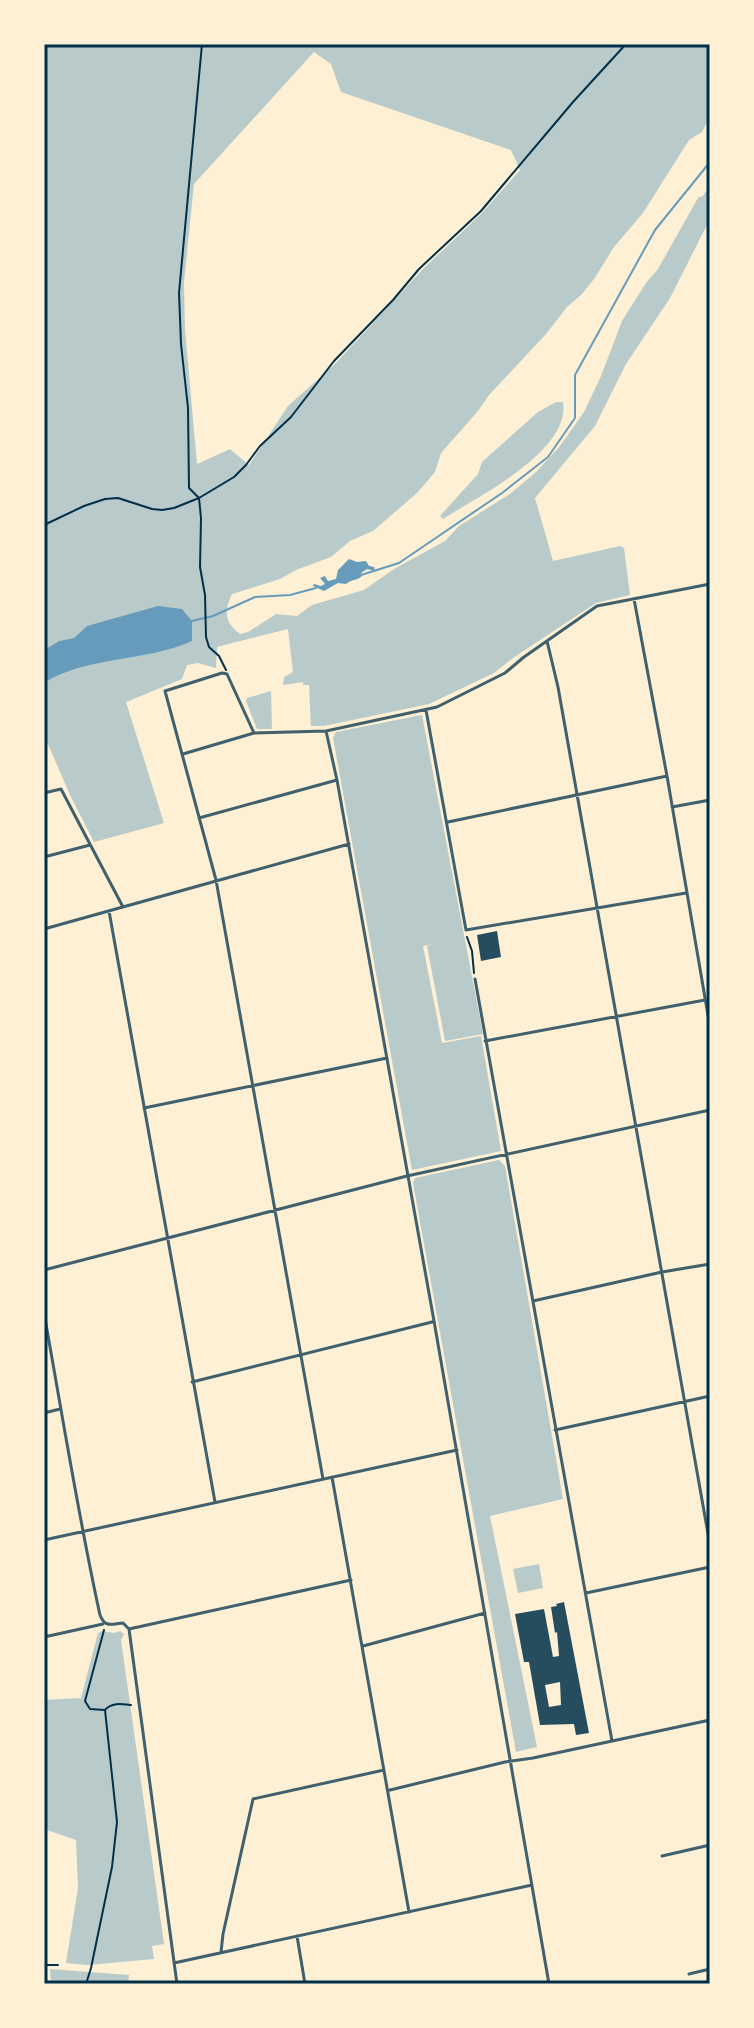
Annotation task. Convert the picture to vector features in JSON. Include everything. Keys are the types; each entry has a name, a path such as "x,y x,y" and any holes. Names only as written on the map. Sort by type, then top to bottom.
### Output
{"street":[{"path":"182,755 254,733 326,731 437,707 505,673 597,606 710,584"},
{"path":"634,599 710,1027"},
{"path":"547,641 558,687 710,1545"},
{"path":"254,733 227,674 165,691 216,880 323,1479"},
{"path":"426,710 466,932 686,893"},
{"path":"326,731 457,1450 549,1984"},
{"path":"447,822 667,776"},
{"path":"199,818 337,780"},
{"path":"44,793 61,789 123,907"},
{"path":"672,807 710,800"},
{"path":"44,929 349,844"},
{"path":"44,857 90,845"},
{"path":"109,911 215,1502"},
{"path":"475,979 612,1741"},
{"path":"484,1041 705,1000"},
{"path":"144,1108 387,1058"},
{"path":"44,1270 407,1176 710,1110"},
{"path":"533,1301 710,1264"},
{"path":"44,1313 83,1532 104,1623"},
{"path":"192,1382 434,1321"},
{"path":"555,1430 710,1396"},
{"path":"44,1413 62,1409"},
{"path":"44,1540 457,1450"},
{"path":"332,1477 409,1912"},
{"path":"586,1593 710,1567"},
{"path":"129,1629 351,1580"},
{"path":"363,1646 485,1613"},
{"path":"44,1637 104,1623 123,1623 129,1629 177,1984"},
{"path":"388,1790 505,1762 710,1720"},
{"path":"221,1952 253,1799 384,1770"},
{"path":"662,1856 710,1845"},
{"path":"174,1963 532,1885"},
{"path":"297,1936 305,1984"},
{"path":"689,1974 710,1969"}],"path":[{"path":"202,44 179,293 181,344 188,408 189,488 199,498 201,518 200,567 205,595 204,621 209,647 219,656 227,674"},
{"path":"44,525 105,499 118,498 162,510 174,508 199,498 234,477 291,417 334,361 419,269 481,211 626,44"},
{"path":"466,932 475,979"},
{"path":"104,1630 85,1701 90,1709 105,1710"},
{"path":"86,1984 112,1867 117,1822 105,1710 109,1705 131,1705"},
{"path":"44,1965 58,1965"}],"shaded area":[{"path":"44,44 710,44 710,116 702,132 689,140 643,213 614,247 582,294 567,307 441,453 435,472 417,493 373,531 350,541 331,557 280,579 232,594 227,616 240,634 276,614 297,616 312,605 364,590 394,569 445,541 459,526 510,494 536,472 560,446 584,412 622,321 658,269 698,198 710,185 710,219 670,298 626,364 595,426 535,498 553,561 620,546 624,548 630,595 596,603 494,673 429,704 324,726 311,726 309,685 303,685 303,682 283,685 284,677 293,672 288,629 217,647 216,668 198,663 187,665 182,679 126,702 164,823 94,842 48,744 44,745 44,683 79,668 155,653 191,641 121,618 87,626 74,638 59,641 44,650","holes":["314,52 331,64 341,92 511,150 520,170 335,364 288,406 249,465 230,449 197,464 185,330 184,282 194,184"]},
{"path":"556,402 563,402 562,420 538,455 519,471 443,519 440,516 478,474 482,462 538,412"},
{"path":"271,691 272,729 257,729 247,698"},
{"path":"422,715 483,1034 445,1041 427,946 434,944 423,946 442,1043 481,1036 501,1151 412,1170 333,738 336,732"},
{"path":"499,1160 505,1166 563,1499 490,1516 537,1747 516,1752 413,1183 415,1178"},
{"path":"539,1564 543,1588 518,1593 513,1569"},
{"path":"120,1631 124,1634 121,1640 164,1944 152,1946 154,1959 88,1965 66,1963 78,1888 76,1840 44,1829 44,1700 81,1698 98,1633"},
{"path":"50,1969 129,1975 128,1984 51,1984"}],"water":[{"path":"349,559 366,561 375,571 367,569 358,579 346,584 338,583 324,591 313,586 325,584 320,578 325,576 328,581 336,579 338,570"},
{"path":"158,606 182,609 192,621 192,641 156,653 79,668 44,683 44,650 59,641 74,638 87,626"}],"building":[{"path":"497,931 501,957 481,961 477,935"},
{"path":"564,1602 589,1733 576,1735 574,1724 540,1725 529,1662 524,1662 515,1614 544,1609 553,1657 559,1656 551,1607","holes":["560,1682 561,1705 549,1707 545,1685"]}],"waterway":[{"path":"361,575 399,563 502,493 548,457 575,418 575,375 655,230 710,162"},
{"path":"192,621 213,616 255,597 290,595 316,588"}]}
